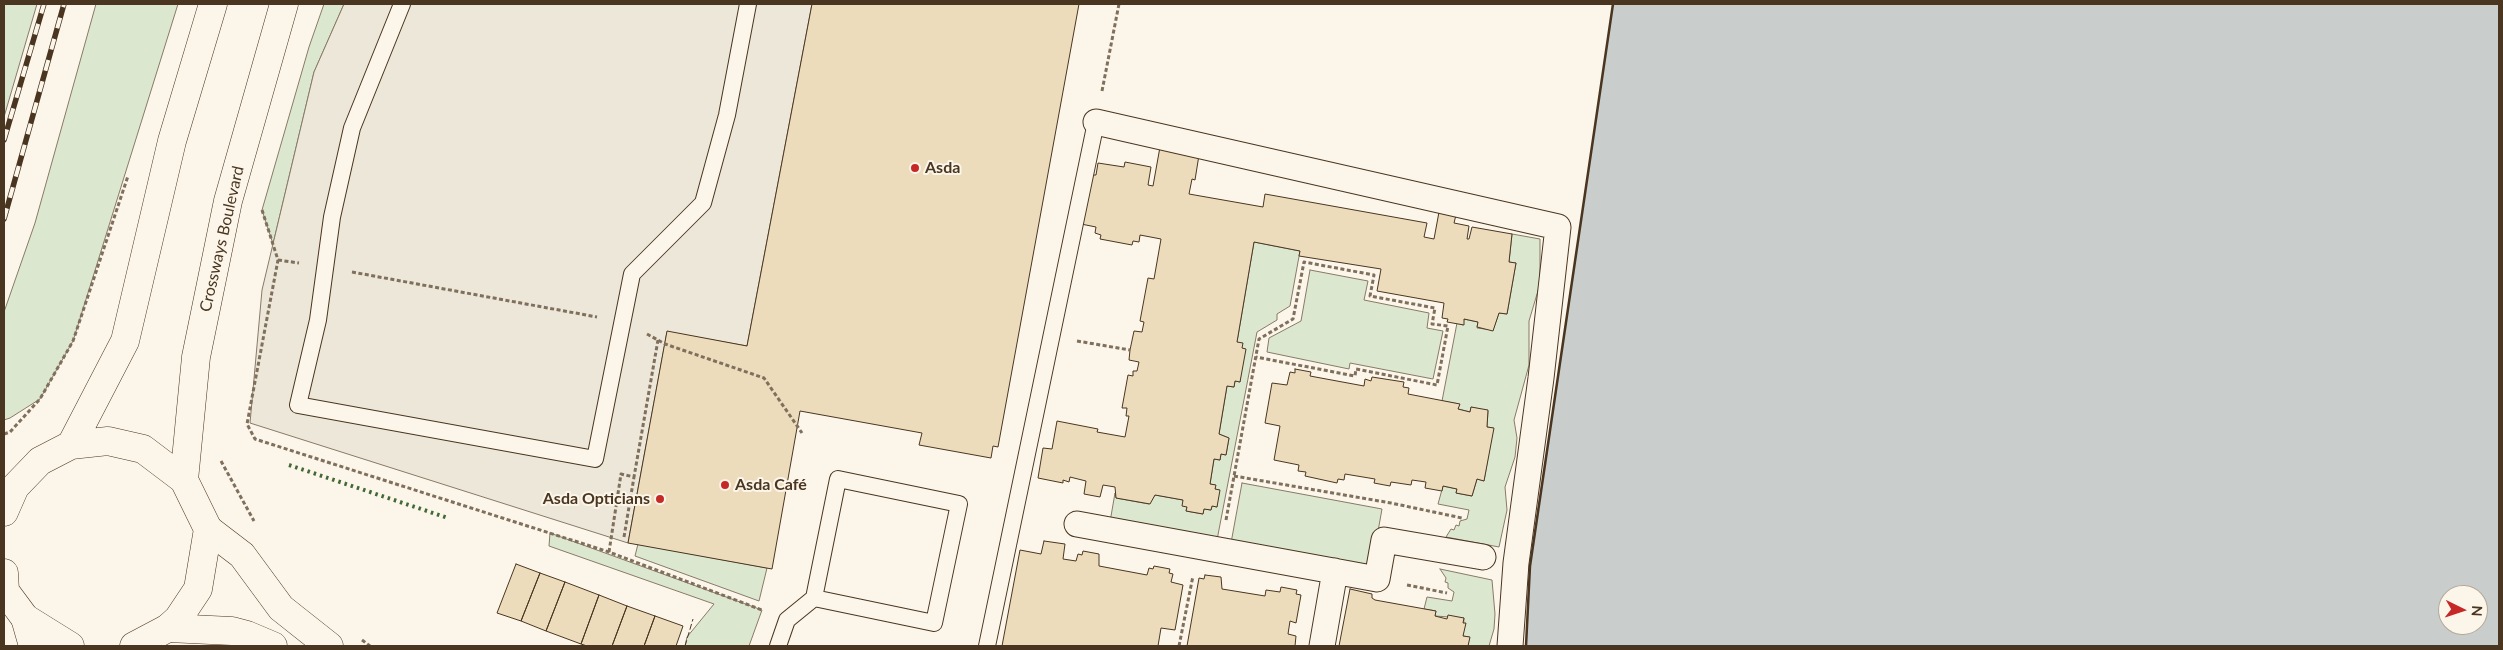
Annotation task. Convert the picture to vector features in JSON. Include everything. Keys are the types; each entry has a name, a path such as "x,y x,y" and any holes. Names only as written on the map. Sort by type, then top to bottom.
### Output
{"main road":[{"path":"71,445 125,341 172,141 212,4"},
{"name":"Crossways Boulevard","path":"184,480 196,357 228,201 284,4"},
{"path":"4,512 9,486 40,461 71,445 108,441 143,449 184,480 208,530 242,555 281,608 329,646"},
{"path":"134,646 168,628 178,619 198,589 208,530"},
{"path":"4,584 25,618 33,646"},
{"path":"25,618 70,646"},
{"path":"168,628 224,630 247,635 273,646"}],"street":[{"path":"1096,122 1558,227 1542,378 1516,563 1510,646"},
{"path":"1077,524 1377,579 1384,540 1483,557"},
{"path":"1322,646 1335,571"}],"lane":[{"path":"402,4 352,128 332,217 318,320 298,405 595,459 632,274 703,203 726,115 748,4"},
{"path":"987,646 1096,122"},
{"path":"778,646 788,620 814,598 838,479 959,504 934,623 814,598"}],"path":[{"path":"1096,122 1119,4"},
{"path":"4,434 10,432 40,399 74,341 130,171"},
{"path":"259,220 262,210 278,260 247,424 256,439 609,552 767,612"},
{"path":"278,260 622,322 658,340 764,378 802,433"},
{"path":"1179,646 1234,476 1259,339 1293,319 1304,262 1374,275 1370,296 1435,308 1432,324 1448,326 1437,385 1356,369 1355,376 1256,357"},
{"path":"1052,336 1130,350"},
{"path":"624,537 658,340"},
{"path":"219,452 221,461 258,527"},
{"path":"609,552 621,474 634,477"},
{"path":"1234,476 1390,502 1462,518"},
{"path":"1377,579 1446,593"}],"green space":[{"path":"4,4 37,4 4,117"},
{"path":"96,4 178,4 73,341 40,399 4,420 4,312 35,223"},
{"path":"324,4 344,4 314,72 273,244 262,210 309,47"},
{"path":"1512,234 1540,239 1540,284 1529,321 1529,365 1514,420 1517,438 1515,457 1505,487 1507,510 1499,547 1446,537 1451,529 1454,530 1456,525 1459,526 1460,521 1467,519 1469,510 1438,504 1443,486 1457,489 1456,493 1472,496 1477,479 1484,481 1493,428 1487,427 1488,411 1471,407 1470,412 1458,409 1459,404 1442,401 1457,323 1463,325 1464,319 1478,322 1477,328 1493,330 1499,313 1507,314 1516,263 1509,262"},
{"path":"1254,242 1300,251 1290,306 1277,314 1277,320 1257,332 1217,540 1110,522 1115,493 1116,498 1149,504 1155,495 1183,500 1187,507 1186,511 1203,514 1204,509 1211,510 1212,506 1217,507 1215,485 1210,484 1214,459 1220,460 1221,454 1226,455 1229,438 1219,434 1227,386 1234,387 1235,381 1240,382 1242,348 1237,342"},
{"path":"1310,270 1368,281 1364,300 1429,313 1427,328 1443,331 1433,379 1350,363 1349,369 1267,352 1269,338 1301,321"},
{"path":"1242,483 1382,509 1371,570 1231,543"},
{"path":"550,533 762,610 749,646 685,646 687,637 714,604 549,546"},
{"path":"638,544 767,568 759,601 635,556"},
{"path":"1440,569 1492,580 1495,614 1494,629 1489,646 1468,646 1469,637 1463,636 1464,618 1435,616 1436,611 1424,609 1427,597 1452,601 1454,592 1448,588 1448,583 1445,582 1446,578"}],"shaded area":[{"path":"344,4 812,4 747,346 667,332 628,543 250,423 262,290 314,72"},
{"path":"1613,4 2499,4 2499,646 1526,646 1530,566"}],"building":[{"name":"Asda","path":"812,4 1079,4 998,447 993,446 991,458 919,445 922,433 800,411 772,569 628,543 667,331 747,346"},
{"path":"1160,147 1199,155 1195,180 1192,179 1189,194 1263,207 1265,194 1427,223 1424,237 1434,239 1439,212 1456,215 1454,223 1469,226 1467,239 1469,239 1472,227 1512,234 1509,262 1516,263 1507,314 1499,313 1493,331 1477,327 1478,322 1464,319 1464,325 1447,322 1448,319 1442,318 1444,303 1377,291 1381,269 1299,256 1300,251 1254,242 1237,342 1243,343 1242,348 1246,349 1240,382 1235,381 1234,387 1227,386 1219,434 1229,438 1226,455 1221,454 1220,460 1214,459 1210,484 1216,485 1215,489 1220,490 1217,507 1212,506 1211,510 1204,509 1203,514 1186,511 1187,507 1182,506 1183,500 1155,495 1150,504 1116,498 1115,487 1103,485 1100,497 1084,494 1086,481 1070,477 1069,482 1063,480 1063,483 1038,478 1043,448 1052,449 1057,421 1098,429 1097,432 1125,437 1129,416 1126,416 1127,408 1122,408 1128,375 1133,376 1133,371 1137,371 1139,362 1129,360 1130,350 1134,331 1142,332 1144,322 1140,321 1148,278 1154,279 1161,239 1140,235 1139,242 1133,241 1132,245 1100,239 1101,235 1095,233 1096,227 1081,224 1090,175 1096,175 1098,163 1124,167 1125,162 1151,167 1148,185 1153,186"},
{"path":"1295,369 1311,372 1310,376 1364,386 1365,379 1371,381 1372,377 1404,382 1403,387 1409,388 1408,394 1460,404 1458,409 1470,412 1471,407 1488,410 1487,427 1494,428 1484,481 1477,479 1472,496 1456,493 1457,489 1443,486 1442,491 1425,488 1426,482 1412,480 1411,485 1391,482 1390,486 1374,483 1375,479 1345,474 1344,480 1338,479 1337,483 1305,476 1306,472 1298,471 1299,465 1274,460 1280,426 1265,423 1272,383 1287,385 1290,372 1295,373"},
{"path":"1044,541 1065,544 1063,559 1076,561 1078,554 1082,555 1083,551 1099,554 1099,566 1147,575 1149,568 1153,569 1154,566 1170,569 1169,573 1173,574 1171,582 1183,585 1175,630 1161,628 1158,646 1002,646 1020,550 1041,554"},
{"path":"516,564 540,573 521,621 497,613"},
{"path":"540,573 565,582 546,631 521,621"},
{"path":"1205,575 1221,577 1222,589 1265,596 1266,590 1280,592 1281,587 1297,590 1296,594 1301,595 1296,623 1290,621 1288,634 1296,636 1295,646 1187,646 1199,578 1204,579"},
{"path":"565,582 599,595 581,644 546,631"},
{"path":"1350,589 1372,594 1372,598 1375,600 1436,611 1435,616 1447,619 1448,615 1464,618 1463,623 1466,623 1463,636 1470,637 1468,646 1339,646"},
{"path":"599,595 627,606 612,646 587,646 581,644"},
{"path":"627,606 655,616 644,646 612,646"},
{"path":"655,616 683,626 676,646 644,646"}],"railway":[{"path":"4,140 44,4"},
{"path":"4,219 64,4"}],"hedge":[{"path":"289,465 448,518"}],"fence":[{"path":"685,646 693,619"}],"wall":[{"path":"1526,646 1530,566 1613,4"}],"place":[{"name":"Asda","path":"915,168"},
{"name":"Asda Café","path":"725,485"},
{"name":"Asda Opticians","path":"660,499"}]}
